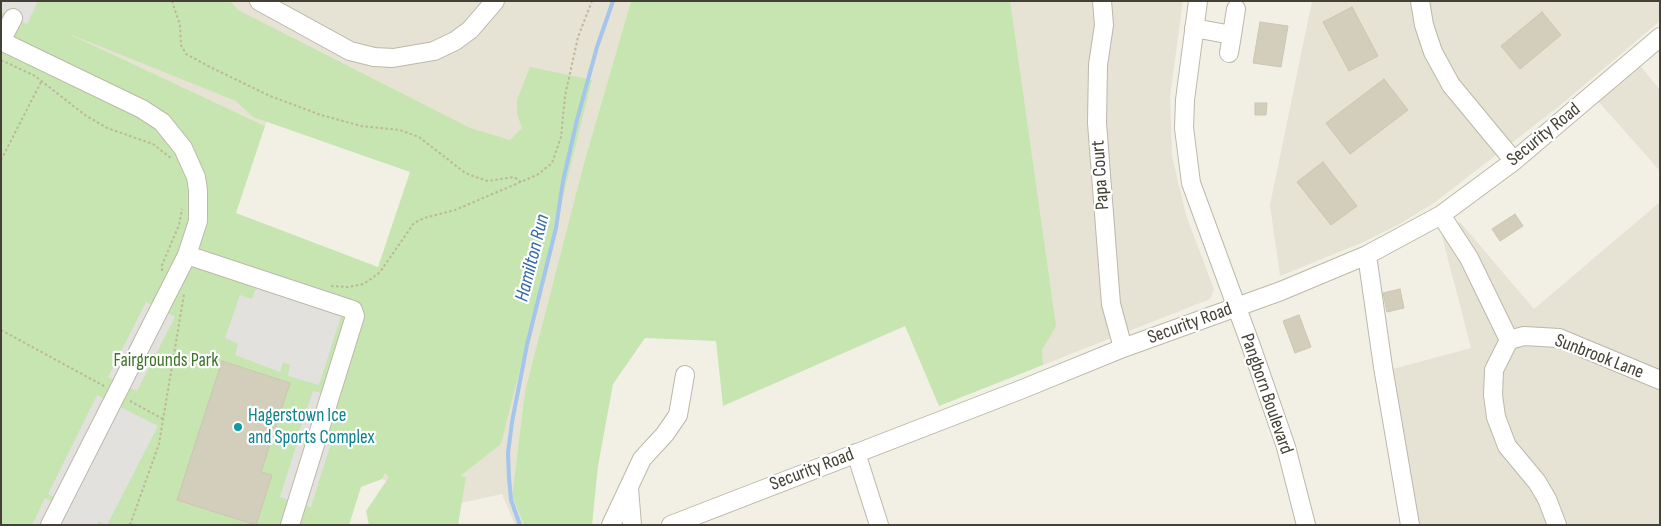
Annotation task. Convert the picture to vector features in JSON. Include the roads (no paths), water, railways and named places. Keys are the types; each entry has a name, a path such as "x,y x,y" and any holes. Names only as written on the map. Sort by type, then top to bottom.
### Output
{"street":[{"path":"260,1 350,51 374,57 393,58 434,51 455,41 470,30 495,1"},
{"name":"Papa Court","path":"1102,1 1104,25 1098,65 1097,123 1111,304 1123,348"},
{"name":"Pangborn Boulevard","path":"1198,1 1185,100 1186,154 1191,183 1286,447 1306,525"},
{"path":"1420,1 1424,26 1433,52 1451,85 1514,161"},
{"path":"1229,52 1236,9"},
{"path":"13,18 1,41 142,109 162,122 174,134 190,163 198,190 198,221 187,255 181,288 116,393 50,525"},
{"path":"1194,28 1232,34"},
{"name":"Security Road","path":"671,525 1123,348 1236,308 1367,255 1441,215 1514,161 1660,37"},
{"path":"1441,215 1469,258 1509,340 1494,370 1493,395 1496,417 1507,446 1537,482 1547,499 1557,525"},
{"path":"187,255 353,310 354,316 290,525"},
{"path":"1367,255 1383,367 1410,525"},
{"name":"Sunbrook Lane","path":"1509,340 1524,336 1559,338 1660,380"},
{"path":"611,525 642,458 665,434 678,415 685,375"},
{"path":"856,453 879,525"},
{"path":"629,483 632,525"}],"waterway":[{"name":"Hamilton Run","path":"520,525 511,500 509,477 508,453 512,422 527,345 556,228 563,181 577,120 597,47 613,1"}],"place":[{"name":"Hagerstown Ice and Sports Complex","path":"238,427"}],"park label":[{"name":"Fairgrounds Park","path":"166,361"}]}
